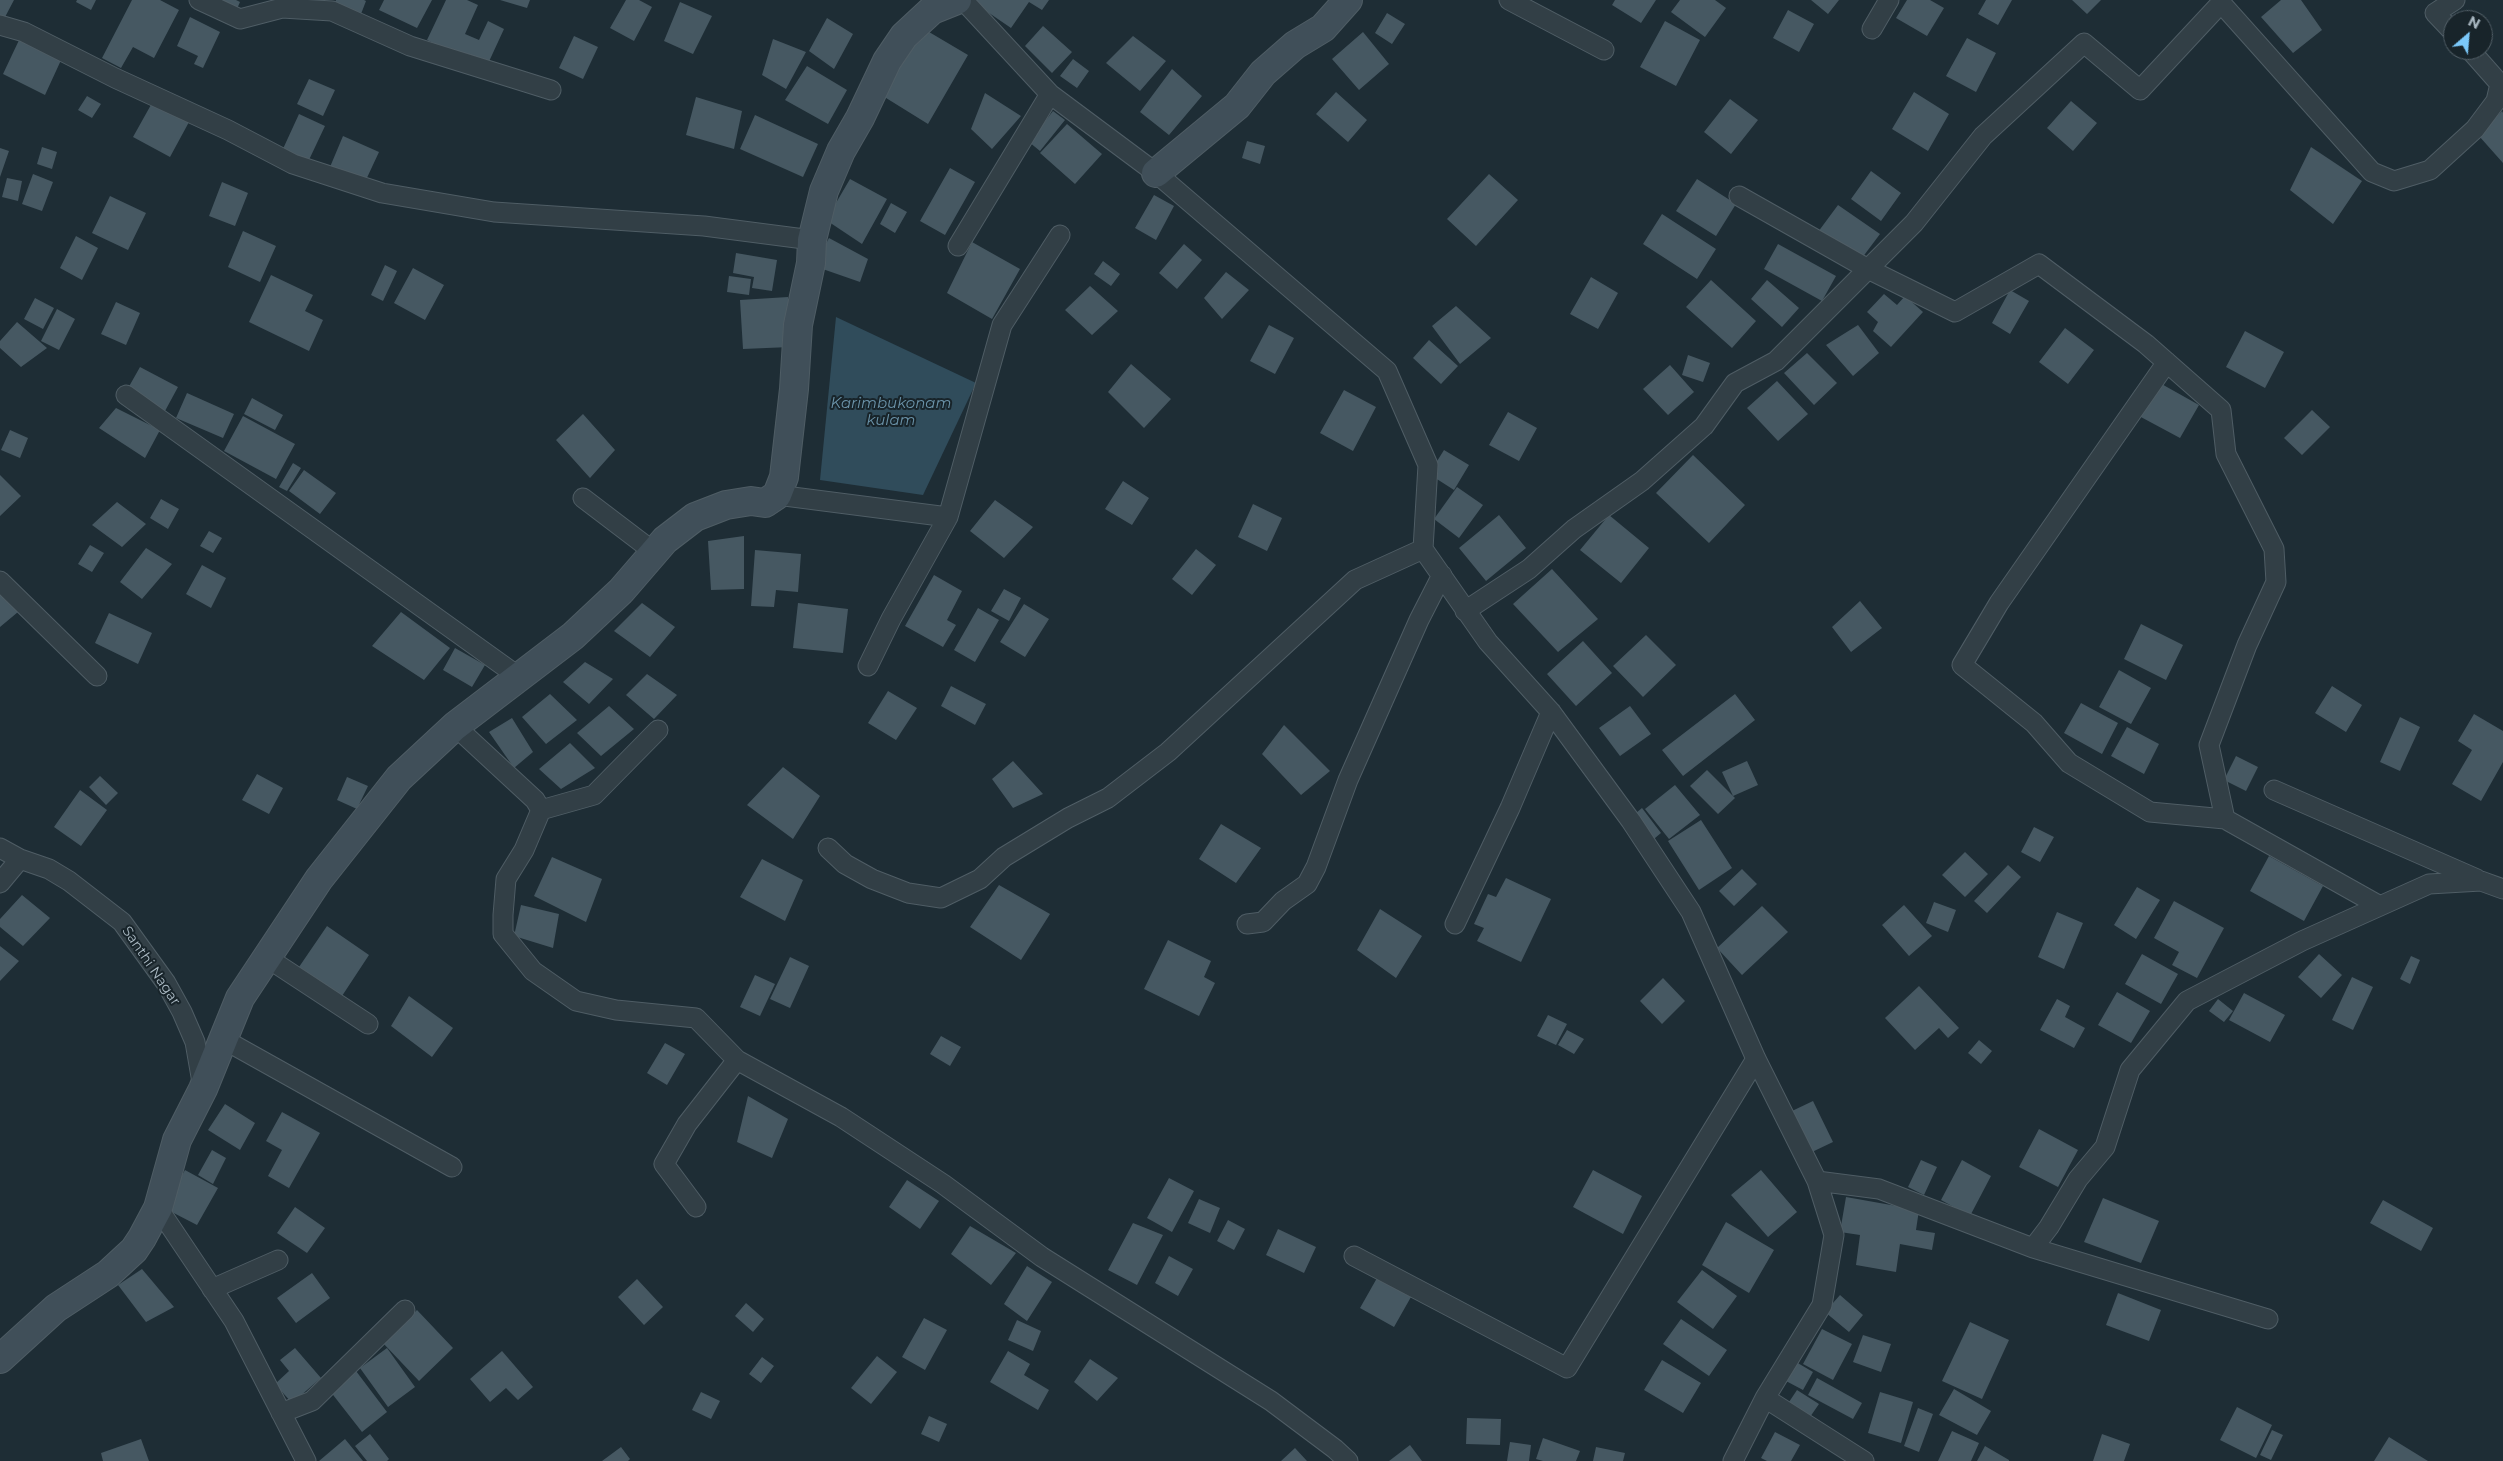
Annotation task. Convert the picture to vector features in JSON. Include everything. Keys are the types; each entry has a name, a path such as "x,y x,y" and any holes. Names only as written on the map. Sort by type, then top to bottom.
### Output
{"street":[{"path":"199,0 240,19 282,8 332,11 410,46 551,90"},
{"path":"0,1360 56,1308 108,1274 134,1250 158,1208 178,1140 204,1089 240,998 319,879 399,778 455,726 573,636 621,591 665,540 695,517 726,505 751,501 765,503 777,495 784,477 787,437 794,389 798,325 811,263 812,240 824,191 841,151 860,118 888,61 904,36 932,10 957,0"},
{"path":"962,0 1050,94 1156,173 1387,370 1428,465 1423,549 1488,642 1551,712 1631,821 1691,912 1756,1059 1817,1181 1834,1235 1822,1305 1765,1398 1733,1461"},
{"path":"1156,173 1237,106 1263,73 1294,45 1323,28 1348,0"},
{"path":"1510,0 1604,50"},
{"path":"1872,30 1889,0"},
{"path":"2443,21 2435,12 2455,0"},
{"path":"1465,611 1529,569 1574,529 1642,481 1704,426 1735,383 1776,361 1914,223 1983,136 2084,43 2140,90 2221,3 2372,172 2394,181 2430,170 2475,129 2496,101 2500,84 2479,60"},
{"path":"0,25 24,32 115,78 228,130 293,164 382,193 494,212 704,226 812,240"},
{"path":"958,246 1050,94"},
{"path":"1739,196 1868,269 1955,312 2039,264 2146,344 2221,410 2226,454 2274,549 2276,582 2247,645 2209,745 2225,819"},
{"path":"868,666 890,619 948,517 1002,325 1060,236"},
{"path":"2167,362 1999,603 1962,665 2034,723 2069,763 2150,812 2225,819 2380,906"},
{"path":"126,395 519,678"},
{"path":"777,495 948,517"},
{"path":"583,498 654,552"},
{"path":"828,848 845,864 872,879 908,893 941,898 980,879 1004,858 1068,818 1108,798 1168,752 1355,580 1423,549"},
{"path":"1247,924 1262,922 1283,901 1306,884 1316,866 1348,780 1395,677 1418,620 1442,575"},
{"path":"0,581 97,676"},
{"path":"1455,924 1510,808 1551,712"},
{"path":"455,726 535,800 541,810"},
{"path":"541,810 594,795 658,730"},
{"path":"2274,790 2503,889"},
{"path":"541,810 524,850 506,879 503,934 533,972 576,1001 616,1010 696,1018 737,1060 841,1117 943,1184 1042,1257 1271,1401 1348,1461"},
{"name":"Santhi Nagar","path":"0,848 20,859 50,869 69,881 122,922 166,983 182,1012 195,1042 204,1089"},
{"path":"0,884 20,859"},
{"path":"2033,1248 2049,1227 2078,1179 2105,1147 2130,1070 2187,1001 2302,941 2429,884 2481,881"},
{"path":"266,957 368,1024"},
{"path":"223,1038 452,1167"},
{"path":"1354,1256 1567,1368 1756,1059"},
{"path":"696,1207 664,1164 687,1124 737,1060"},
{"path":"1817,1181 1879,1189 2033,1248 2268,1320"},
{"path":"158,1208 234,1321 306,1461"},
{"path":"212,1289 278,1260"},
{"path":"280,1413 312,1401 405,1310"},
{"path":"1765,1398 1864,1461"}],"water":[{"name":"Karimbukonam kulam","path":"836,317 976,383 923,495 820,480"}],"building":[{"path":"0,0 14,0 4,19 0,17"},
{"path":"77,0 96,0 91,10 76,2"},
{"path":"132,0 160,0 179,10 154,58 133,47 121,68 102,58"},
{"path":"214,0 236,0 240,2 236,11"},
{"path":"336,0 366,1 361,14 335,3"},
{"path":"384,0 432,0 417,28 379,10"},
{"path":"446,0 467,0 478,5 465,34 479,40 488,21 504,29 486,68 427,40"},
{"path":"500,0 530,0 527,8"},
{"path":"626,0 639,0 652,7 634,41 610,28"},
{"path":"970,0 1049,0 1042,10 1029,2 1011,28"},
{"path":"1615,0 1656,0 1641,23 1612,5"},
{"path":"1680,0 1715,0 1726,8 1705,37 1671,12"},
{"path":"1811,0 1839,0 1828,14"},
{"path":"1907,0 1930,0 1944,8 1927,36 1896,18"},
{"path":"1986,0 2012,0 1998,25 1978,14"},
{"path":"2072,0 2101,0 2087,14"},
{"path":"2281,0 2301,0 2322,30 2293,53 2261,17"},
{"path":"680,2 712,16 693,54 664,41"},
{"path":"1788,10 1814,24 1799,52 1773,38"},
{"path":"1387,13 1405,24 1392,44 1375,33"},
{"path":"190,17 220,32 203,68 194,64 198,56 177,46"},
{"path":"827,18 853,34 834,69 809,51"},
{"path":"1665,21 1700,40 1676,86 1640,67"},
{"path":"1043,26 1072,52 1052,73 1025,46"},
{"path":"924,29 968,55 928,124 878,93"},
{"path":"1363,32 1389,64 1359,90 1332,59"},
{"path":"574,36 598,47 583,79 559,68"},
{"path":"1133,36 1166,61 1140,91 1106,63"},
{"path":"20,38 62,58 45,95 3,74"},
{"path":"1967,38 1996,53 1976,92 1946,76"},
{"path":"773,39 806,52 786,89 762,75"},
{"path":"1073,59 1089,71 1077,88 1060,76"},
{"path":"807,66 847,90 828,124 785,100"},
{"path":"1172,69 1202,96 1169,135 1140,112"},
{"path":"309,79 335,90 323,116 297,104"},
{"path":"1336,92 1367,120 1348,142 1316,114"},
{"path":"1914,92 1949,114 1928,151 1892,129"},
{"path":"985,93 1021,116 992,149 971,129"},
{"path":"87,96 101,104 92,118 78,110"},
{"path":"696,97 742,111 734,149 686,135"},
{"path":"1730,99 1758,120 1731,154 1704,132"},
{"path":"2071,101 2097,123 2073,151 2047,128"},
{"path":"152,103 189,122 170,157 133,137"},
{"path":"1053,111 1065,120 1040,151 1029,142"},
{"path":"2502,111 2503,113 2503,163 2479,136"},
{"path":"299,114 325,126 308,162 282,151"},
{"path":"755,115 818,144 803,177 740,149"},
{"path":"1067,124 1102,154 1075,184 1040,153"},
{"path":"343,136 379,152 365,182 330,167"},
{"path":"1247,141 1265,146 1260,164 1242,158"},
{"path":"42,147 57,152 52,169 37,164"},
{"path":"2311,147 2362,181 2333,224 2290,190"},
{"path":"0,148 9,151 0,177"},
{"path":"950,168 975,182 945,235 920,221"},
{"path":"1871,171 1901,193 1881,221 1851,199"},
{"path":"33,174 53,182 42,211 22,204"},
{"path":"1489,174 1518,200 1476,246 1447,219"},
{"path":"7,178 22,181 18,201 2,197"},
{"path":"850,179 887,199 862,244 826,220"},
{"path":"1697,179 1736,204 1716,236 1676,211"},
{"path":"222,182 248,193 235,226 209,216"},
{"path":"1154,195 1174,206 1156,240 1135,228"},
{"path":"110,196 146,213 128,250 92,233"},
{"path":"891,203 907,212 895,233 880,224"},
{"path":"1838,205 1880,234 1859,262 1818,232"},
{"path":"1662,214 1716,249 1697,279 1643,244"},
{"path":"243,231 276,246 260,282 228,267"},
{"path":"76,236 98,248 82,280 60,268"},
{"path":"829,238 868,259 860,282 814,266"},
{"path":"972,242 1020,269 992,319 947,293"},
{"path":"1184,244 1202,260 1177,289 1159,273"},
{"path":"1778,244 1836,276 1822,301 1764,269"},
{"path":"736,253 777,260 772,291 752,288 754,277 733,273"},
{"path":"1103,261 1120,274 1111,286 1094,274"},
{"path":"385,265 397,271 383,301 371,295"},
{"path":"413,268 444,285 425,320 394,303"},
{"path":"1226,272 1249,290 1222,319 1204,298"},
{"path":"271,275 313,295 305,311 323,320 309,351 249,322"},
{"path":"729,276 751,279 749,295 727,292"},
{"path":"1591,277 1618,293 1598,329 1570,314"},
{"path":"1711,280 1756,321 1732,348 1686,307"},
{"path":"1767,280 1799,308 1782,327 1751,299"},
{"path":"1090,286 1118,311 1092,335 1065,310"},
{"path":"2010,290 2029,301 2010,334 1992,323"},
{"path":"1884,294 1897,305 1905,296 1923,312 1891,347 1873,331 1878,322 1867,312"},
{"path":"788,297 790,347 743,349 740,300"},
{"path":"35,298 54,308 43,329 24,319"},
{"path":"116,302 140,313 126,345 101,334"},
{"path":"1456,306 1491,338 1460,364 1432,326"},
{"path":"57,309 75,319 59,350 41,341"},
{"path":"17,322 47,348 21,367 0,348 0,341"},
{"path":"1269,325 1294,338 1275,374 1250,361"},
{"path":"1858,325 1879,353 1853,376 1826,345"},
{"path":"2065,328 2094,350 2068,384 2039,362"},
{"path":"2245,331 2284,352 2265,388 2226,367"},
{"path":"1429,340 1458,366 1441,384 1413,358"},
{"path":"1807,353 1837,383 1814,405 1784,373"},
{"path":"1688,355 1710,363 1703,382 1682,375"},
{"path":"1131,364 1171,399 1144,428 1108,392"},
{"path":"1670,365 1694,392 1668,415 1643,389"},
{"path":"140,367 178,387 165,411 127,390"},
{"path":"1777,381 1808,414 1778,441 1747,408"},
{"path":"2158,382 2199,405 2180,438 2139,416"},
{"path":"1344,390 1376,407 1353,451 1320,433"},
{"path":"187,393 234,414 223,438 176,418"},
{"path":"252,398 283,415 275,430 244,414"},
{"path":"116,408 160,430 145,458 99,428"},
{"path":"2312,410 2330,427 2302,455 2284,438"},
{"path":"1508,412 1537,428 1519,461 1489,445"},
{"path":"583,414 615,450 590,478 556,440"},
{"path":"243,416 295,444 276,479 224,451"},
{"path":"10,430 28,438 20,458 1,450"},
{"path":"1444,450 1469,465 1454,490 1429,474"},
{"path":"1693,455 1745,505 1709,543 1656,493"},
{"path":"293,463 301,468 287,491 279,487"},
{"path":"304,470 336,493 320,514 289,491"},
{"path":"0,475 21,496 0,516"},
{"path":"1123,481 1149,498 1132,525 1105,509"},
{"path":"1457,487 1483,505 1459,538 1434,519"},
{"path":"161,499 179,509 168,529 150,518"},
{"path":"995,500 1033,527 1004,558 970,531"},
{"path":"117,502 146,524 122,547 92,525"},
{"path":"1253,504 1282,518 1267,551 1238,537"},
{"path":"1499,515 1526,548 1486,581 1459,548"},
{"path":"1609,515 1649,548 1621,583 1580,550"},
{"path":"209,531 222,538 213,553 200,546"},
{"path":"744,536 744,589 711,590 708,541"},
{"path":"90,545 104,553 92,572 78,564"},
{"path":"146,548 172,564 142,599 120,582"},
{"path":"1196,549 1216,565 1192,595 1172,579"},
{"path":"755,550 801,554 798,592 776,590 774,607 751,606"},
{"path":"202,565 226,578 211,608 186,594"},
{"path":"1552,569 1598,619 1558,652 1513,604"},
{"path":"934,575 962,591 947,620 956,625 943,647 905,626"},
{"path":"0,586 24,607 0,627"},
{"path":"1004,589 1021,598 1009,621 991,611"},
{"path":"1860,601 1882,628 1851,652 1832,627"},
{"path":"642,603 675,627 650,657 614,631"},
{"path":"798,603 848,609 843,653 793,648"},
{"path":"1024,604 1049,619 1025,657 1000,642"},
{"path":"978,608 999,620 975,662 954,650"},
{"path":"401,612 450,648 424,680 372,646"},
{"path":"109,613 152,633 138,664 95,643"},
{"path":"2141,624 2183,645 2166,680 2124,659"},
{"path":"1646,635 1676,665 1643,697 1613,666"},
{"path":"1583,641 1612,673 1576,706 1547,674"},
{"path":"455,648 485,665 472,687 443,670"},
{"path":"585,662 613,679 589,704 563,682"},
{"path":"2119,670 2151,688 2131,724 2099,707"},
{"path":"647,674 677,695 654,719 626,695"},
{"path":"951,686 986,704 975,725 941,706"},
{"path":"2332,686 2362,705 2346,732 2315,713"},
{"path":"888,691 917,708 896,740 868,723"},
{"path":"550,694 577,720 546,744 522,717"},
{"path":"1735,694 1755,720 1683,776 1662,750"},
{"path":"2081,703 2118,723 2102,754 2064,733"},
{"path":"609,706 634,729 601,756 577,733"},
{"path":"1630,706 1651,734 1620,756 1599,728"},
{"path":"2474,714 2503,731 2503,762 2481,801 2452,784 2472,750 2458,741"},
{"path":"2400,717 2420,727 2400,771 2380,762"},
{"path":"512,718 533,752 514,768 489,732"},
{"path":"1284,725 1330,771 1301,795 1262,754"},
{"path":"2127,727 2159,744 2144,774 2111,756"},
{"path":"570,743 595,768 561,789 539,769"},
{"path":"2236,756 2258,767 2246,791 2224,780"},
{"path":"1013,761 1043,794 1013,808 992,779"},
{"path":"1747,761 1758,785 1733,796 1722,772"},
{"path":"783,767 820,796 793,839 747,805"},
{"path":"1707,770 1735,798 1718,814 1690,786"},
{"path":"257,774 283,788 269,814 242,800"},
{"path":"100,776 118,793 106,805 89,787"},
{"path":"347,777 368,786 357,809 337,800"},
{"path":"1675,785 1700,815 1669,839 1645,809"},
{"path":"80,790 107,810 81,846 54,827"},
{"path":"1642,808 1661,833 1649,843 1630,818"},
{"path":"1701,820 1732,868 1699,890 1668,841"},
{"path":"1221,824 1261,848 1236,883 1199,859"},
{"path":"2034,827 2054,837 2040,862 2021,852"},
{"path":"1965,852 1988,874 1965,897 1942,875"},
{"path":"2269,856 2323,886 2304,921 2250,891"},
{"path":"552,857 602,879 586,922 534,896"},
{"path":"762,859 803,880 785,921 740,897"},
{"path":"2008,865 2021,877 1987,913 1974,901"},
{"path":"1742,869 1757,884 1734,906 1719,891"},
{"path":"1506,878 1551,899 1521,962 1477,941 1484,928 1474,924 1488,894 1496,897"},
{"path":"999,885 1050,914 1021,960 970,927"},
{"path":"2137,887 2160,900 2136,939 2114,925"},
{"path":"22,895 50,918 23,946 0,927 0,919"},
{"path":"2174,901 2224,928 2197,978 2172,965 2179,952 2154,938"},
{"path":"1934,902 1956,910 1948,932 1926,923"},
{"path":"521,905 559,914 553,948 514,936"},
{"path":"1904,905 1932,936 1909,956 1882,925"},
{"path":"1762,906 1788,932 1742,975 1717,948"},
{"path":"1380,909 1422,936 1396,978 1357,950"},
{"path":"2057,912 2083,923 2064,969 2038,957"},
{"path":"327,926 369,955 342,996 299,967"},
{"path":"1168,940 1211,961 1204,977 1215,983 1199,1016 1144,989"},
{"path":"0,946 19,961 0,981"},
{"path":"2142,954 2178,974 2161,1004 2125,984"},
{"path":"2319,954 2342,975 2321,998 2298,977"},
{"path":"2411,956 2420,960 2410,984 2400,979"},
{"path":"790,957 809,966 790,1008 770,999"},
{"path":"755,975 775,984 760,1016 740,1007"},
{"path":"2352,977 2373,987 2353,1030 2332,1020"},
{"path":"1663,978 1685,1001 1662,1024 1640,1001"},
{"path":"1919,986 1959,1028 1948,1038 1939,1028 1915,1050 1885,1018"},
{"path":"2117,992 2150,1011 2131,1043 2098,1025"},
{"path":"2244,993 2285,1015 2270,1042 2229,1020"},
{"path":"409,996 453,1028 432,1057 391,1026"},
{"path":"2057,999 2070,1006 2065,1017 2085,1028 2074,1048 2040,1030"},
{"path":"2218,999 2233,1011 2224,1022 2209,1011"},
{"path":"1548,1015 1567,1024 1556,1045 1537,1036"},
{"path":"1567,1030 1584,1039 1574,1054 1558,1045"},
{"path":"941,1036 961,1047 950,1066 930,1054"},
{"path":"1979,1040 1992,1051 1981,1064 1968,1053"},
{"path":"665,1043 685,1054 667,1085 647,1073"},
{"path":"748,1096 788,1119 772,1158 737,1142"},
{"path":"1813,1101 1833,1142 1812,1152 1792,1111"},
{"path":"225,1104 255,1123 240,1150 208,1130"},
{"path":"282,1112 320,1133 289,1188 268,1176 282,1150 266,1141"},
{"path":"2039,1129 2078,1150 2058,1187 2019,1167"},
{"path":"212,1150 226,1158 213,1184 198,1175"},
{"path":"1921,1160 1937,1167 1924,1195 1908,1187"},
{"path":"1962,1160 1991,1176 1970,1216 1941,1200"},
{"path":"185,1170 218,1188 197,1225 164,1208"},
{"path":"1593,1170 1642,1196 1623,1234 1573,1207"},
{"path":"1761,1170 1797,1212 1768,1237 1731,1195"},
{"path":"1169,1178 1194,1191 1172,1232 1147,1218"},
{"path":"907,1180 939,1201 920,1229 889,1207"},
{"path":"1846,1197 1919,1210 1916,1230 1935,1233 1932,1250 1900,1244 1896,1272 1856,1265 1860,1235 1840,1232"},
{"path":"2103,1198 2159,1221 2141,1263 2084,1242"},
{"path":"1199,1199 1220,1208 1210,1233 1188,1223"},
{"path":"2383,1200 2433,1228 2421,1251 2370,1223"},
{"path":"295,1207 325,1228 307,1253 277,1233"},
{"path":"1228,1220 1245,1229 1234,1250 1217,1241"},
{"path":"1726,1222 1774,1250 1749,1293 1702,1265"},
{"path":"1133,1223 1163,1235 1137,1285 1108,1270"},
{"path":"970,1226 1016,1253 991,1285 951,1254"},
{"path":"1278,1229 1316,1247 1304,1273 1266,1255"},
{"path":"1169,1256 1193,1269 1178,1296 1155,1283"},
{"path":"1027,1266 1052,1282 1027,1321 1004,1304"},
{"path":"142,1269 174,1307 146,1322 118,1285"},
{"path":"1702,1270 1737,1296 1713,1329 1677,1302"},
{"path":"312,1273 330,1298 296,1323 277,1298"},
{"path":"1377,1278 1411,1297 1394,1327 1360,1308"},
{"path":"637,1279 663,1307 644,1325 618,1297"},
{"path":"2118,1293 2161,1310 2149,1341 2106,1325"},
{"path":"1840,1295 1863,1315 1849,1332 1825,1312"},
{"path":"746,1303 764,1319 753,1332 735,1316"},
{"path":"417,1310 453,1348 419,1381 383,1343"},
{"path":"924,1318 947,1330 925,1370 902,1357"},
{"path":"1681,1319 1727,1350 1709,1376 1663,1344"},
{"path":"1017,1320 1041,1331 1033,1351 1008,1340"},
{"path":"1970,1322 2009,1340 1982,1399 1942,1381"},
{"path":"1822,1329 1852,1344 1833,1380 1803,1364"},
{"path":"1863,1335 1891,1344 1881,1372 1853,1362"},
{"path":"295,1348 321,1378 292,1403 275,1384 289,1371 280,1360"},
{"path":"387,1348 415,1387 388,1407 360,1368"},
{"path":"502,1351 533,1387 518,1400 506,1388 490,1402 470,1379"},
{"path":"1008,1351 1030,1364 1024,1375 1049,1390 1038,1410 990,1382"},
{"path":"877,1356 897,1372 871,1404 851,1388"},
{"path":"762,1357 774,1366 761,1383 749,1374"},
{"path":"1090,1359 1118,1378 1097,1401 1074,1382"},
{"path":"1662,1360 1701,1383 1683,1413 1644,1390"},
{"path":"1796,1362 1813,1372 1803,1390 1786,1381"},
{"path":"356,1371 387,1412 362,1432 330,1391"},
{"path":"1817,1378 1862,1403 1853,1419 1808,1395"},
{"path":"1954,1389 1991,1411 1977,1435 1939,1415"},
{"path":"1797,1390 1819,1404 1810,1417 1789,1402"},
{"path":"701,1392 720,1401 711,1419 692,1410"},
{"path":"1880,1392 1913,1402 1901,1443 1868,1433"},
{"path":"2237,1407 2272,1425 2256,1458 2220,1440"},
{"path":"1918,1408 1933,1414 1919,1452 1904,1446"},
{"path":"929,1416 947,1424 939,1442 921,1434"},
{"path":"1467,1418 1501,1419 1500,1445 1466,1444"},
{"path":"2272,1430 2283,1435 2271,1460 2260,1455"},
{"path":"1952,1431 1979,1443 1971,1461 1938,1461"},
{"path":"1775,1432 1800,1445 1791,1461 1767,1461 1761,1458"},
{"path":"370,1434 389,1459 387,1461 367,1461 355,1446"},
{"path":"2102,1434 2130,1444 2124,1461 2093,1461"},
{"path":"2389,1437 2428,1461 2374,1461"},
{"path":"1543,1438 1580,1451 1576,1461 1543,1461 1536,1459"},
{"path":"141,1439 149,1461 103,1461 101,1453"},
{"path":"345,1439 363,1461 319,1461"},
{"path":"1510,1442 1531,1445 1529,1461 1507,1461"},
{"path":"1410,1445 1422,1461 1389,1461"},
{"path":"1985,1446 2009,1460 2009,1461 1977,1461"},
{"path":"621,1447 630,1459 628,1461 602,1461"},
{"path":"1596,1447 1625,1453 1623,1461 1593,1461"},
{"path":"1295,1448 1307,1461 1281,1461"}]}
